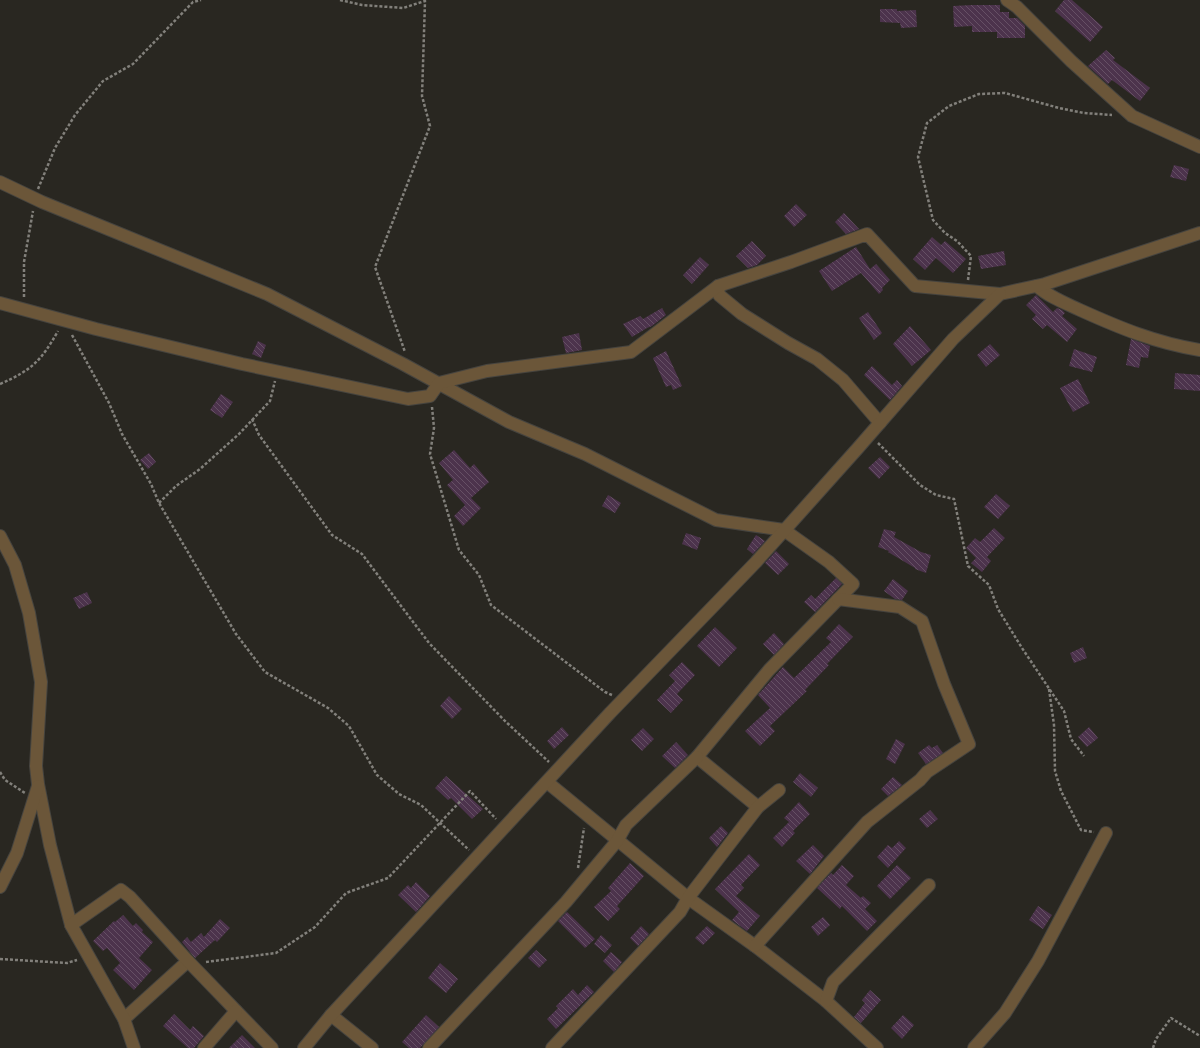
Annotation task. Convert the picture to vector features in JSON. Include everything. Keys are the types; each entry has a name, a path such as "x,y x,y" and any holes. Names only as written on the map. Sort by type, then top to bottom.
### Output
{"street":[{"path":"1007,0 1017,6 1071,62 1132,116 1200,147"},
{"path":"0,182 35,199 267,294 439,383 509,422 585,454 716,520 784,530 829,562 853,584 769,670 697,756 626,825 617,841 566,902 429,1048"},
{"path":"0,303 96,329 408,399 430,396 439,383 487,371 631,352 718,286 791,262 867,234 915,286 1000,294 1037,286 1200,233"},
{"path":"718,286 719,295 742,314 788,343 817,359 838,376 880,423"},
{"path":"1037,286 1058,300 1126,331 1183,347 1200,350"},
{"path":"304,1048 331,1015 623,699 756,562 953,339 1000,294"},
{"path":"0,536 15,565 29,613 42,682 36,766 50,845 71,925 124,1019 134,1048"},
{"path":"755,946 867,822 920,780 927,772 970,744 944,684 922,621 900,607 838,599"},
{"path":"697,756 758,807"},
{"path":"547,782 585,815 688,898 755,946 826,1001 877,1048"},
{"path":"0,887 18,853 38,784"},
{"path":"552,1048 680,912 688,898 758,807 779,790"},
{"path":"974,1048 1005,1013 1038,961 1106,833"},
{"path":"826,1001 832,982 929,885"},
{"path":"71,925 120,890 130,897 188,961 272,1048"},
{"path":"124,1019 188,961"},
{"path":"204,1048 236,1012"},
{"path":"331,1015 372,1048"}],"path":[{"path":"24,310 24,262 35,199 55,148 75,115 103,81 133,64 193,2 201,0"},
{"path":"340,0 362,5 403,8 425,1 422,96 430,126 375,267 406,355 403,364"},
{"path":"970,292 968,274 971,256 957,240 945,233 933,220 928,206 918,157 927,123 949,106 979,94 1005,93 1033,102 1078,112 1132,116"},
{"path":"0,384 22,374 45,354 64,320"},
{"path":"64,320 109,403 122,434 151,484 159,503 236,634 265,672 328,708 349,726 377,775 399,794 421,805 441,822 477,858"},
{"path":"159,503 176,486 200,469 239,434 270,401 278,371"},
{"path":"430,396 434,428 430,454 459,550 479,575 491,605 605,692 623,699"},
{"path":"252,419 259,435 332,535 362,554 429,643 511,726 558,770"},
{"path":"869,434 920,485 936,495 954,499 968,566 989,585 1002,615 1064,711 1071,739 1084,756"},
{"path":"1049,686 1054,725 1055,771 1061,791 1081,830 1106,833"},
{"path":"0,772 5,780 34,798"},
{"path":"188,961 205,962 276,953 315,927 346,893 388,878 470,791 504,828"},
{"path":"576,874 583,842 585,815"},
{"path":"0,959 67,963 88,957"},
{"path":"1153,1048 1156,1039 1171,1018 1200,1036"}],"building":[{"path":"1064,0 1072,0 1103,27 1090,42 1055,11"},
{"path":"1000,5 1000,12 1009,12 1009,18 1017,18 1025,26 1025,38 997,38 997,32 972,32 972,26 954,27 953,6"},
{"path":"880,9 897,9 897,11 916,10 917,27 901,28 900,23 880,22"},
{"path":"1106,50 1115,58 1113,60 1150,88 1140,101 1112,80 1108,84 1088,66"},
{"path":"1174,165 1189,169 1186,181 1170,177"},
{"path":"796,204 807,215 794,227 784,216"},
{"path":"844,213 859,229 846,234 835,222"},
{"path":"932,237 941,245 945,241 966,259 953,273 936,258 925,270 913,259"},
{"path":"752,241 766,256 757,265 748,268 736,256"},
{"path":"856,247 870,269 876,264 890,280 882,288 883,290 879,294 861,273 832,291 819,271"},
{"path":"1004,251 1006,265 981,269 978,256"},
{"path":"700,257 709,265 692,284 683,275"},
{"path":"1036,295 1053,312 1057,308 1062,310 1065,313 1062,316 1077,329 1067,342 1047,325 1043,329 1032,319 1036,315 1026,305"},
{"path":"662,308 666,315 652,326 632,337 623,324 640,316 643,319"},
{"path":"868,312 882,333 874,340 859,318"},
{"path":"910,326 931,350 912,366 893,344"},
{"path":"579,333 582,350 566,353 562,337"},
{"path":"1131,339 1150,346 1148,358 1141,357 1139,368 1126,365"},
{"path":"258,341 266,345 261,358 252,354"},
{"path":"990,344 1000,355 986,367 977,355"},
{"path":"1074,349 1097,357 1092,372 1069,366"},
{"path":"666,351 682,386 673,390 671,385 666,387 653,358"},
{"path":"872,366 892,385 897,380 902,386 890,400 864,375"},
{"path":"1175,373 1200,375 1200,391 1174,389"},
{"path":"1078,379 1090,403 1073,412 1060,388"},
{"path":"221,394 233,402 222,418 210,410"},
{"path":"454,450 470,468 474,464 489,482 471,498 481,508 463,526 454,516 465,505 447,485 453,480 439,463"},
{"path":"149,453 156,462 148,469 140,460"},
{"path":"880,457 890,467 879,479 868,468"},
{"path":"996,494 1010,506 998,519 984,507"},
{"path":"608,495 621,503 615,513 602,506"},
{"path":"994,528 1005,538 987,557 991,561 982,572 971,563 976,558 966,548 975,538 980,542"},
{"path":"884,529 896,532 894,537 921,552 931,555 926,573 915,569 888,552 889,551 878,547"},
{"path":"686,533 701,538 697,550 682,544"},
{"path":"756,535 765,541 753,554 747,549"},
{"path":"776,551 789,564 778,575 765,563"},
{"path":"836,578 842,584 815,612 804,602 811,595 815,599"},
{"path":"893,579 908,591 902,600 895,599 884,591"},
{"path":"87,592 92,603 79,609 73,598"},
{"path":"839,624 853,637 827,664 829,665 805,690 807,691 770,726 775,731 760,746 745,731 770,708 758,695 783,667 794,678 831,642 826,638"},
{"path":"715,627 737,648 719,667 697,646"},
{"path":"774,633 784,644 774,655 763,644"},
{"path":"1083,647 1087,658 1074,663 1070,653"},
{"path":"682,662 695,675 677,694 683,700 671,713 657,700 675,681 669,675"},
{"path":"449,696 462,709 452,719 440,706"},
{"path":"562,727 569,735 554,749 547,741"},
{"path":"1089,727 1098,738 1087,747 1078,737"},
{"path":"643,728 654,739 642,751 631,740"},
{"path":"896,739 905,744 895,764 886,759"},
{"path":"676,742 688,755 675,768 662,756"},
{"path":"929,745 932,748 937,745 943,753 926,764 918,753"},
{"path":"800,773 818,788 811,797 793,782"},
{"path":"446,776 483,809 472,819 451,798 448,800 435,788"},
{"path":"893,777 902,785 888,796 881,789"},
{"path":"799,802 810,814 793,831 795,833 782,847 773,838 789,822 784,818"},
{"path":"930,810 938,819 927,828 919,819"},
{"path":"721,826 728,833 717,847 709,838"},
{"path":"899,841 906,848 888,868 877,857 888,845 892,848"},
{"path":"813,845 824,856 810,874 796,861"},
{"path":"749,854 760,865 741,885 744,888 736,896 760,916 747,931 732,920 739,912 715,889"},
{"path":"630,863 644,876 617,906 620,909 608,921 594,907 611,891 608,888"},
{"path":"842,865 854,876 846,885 861,898 863,896 871,903 865,909 877,921 867,931 842,906 840,909 817,888 831,873 833,875"},
{"path":"897,865 911,878 890,899 877,886"},
{"path":"416,882 430,896 416,912 398,895 408,885 411,888"},
{"path":"1038,906 1052,915 1043,929 1029,920"},
{"path":"567,912 595,939 585,948 558,921"},
{"path":"123,915 133,926 136,923 143,930 142,932 153,942 139,958 152,970 134,990 113,970 120,963 107,948 103,951 93,941 114,921 115,922"},
{"path":"823,917 830,925 818,936 811,927"},
{"path":"220,919 230,928 217,942 215,940 195,958 182,942 187,937 191,942 201,933 204,937"},
{"path":"641,926 649,934 638,946 630,938"},
{"path":"707,926 715,933 703,945 695,938"},
{"path":"601,935 612,945 605,953 594,944"},
{"path":"536,950 547,960 539,968 528,958"},
{"path":"611,952 622,962 614,972 603,961"},
{"path":"440,963 458,979 446,993 428,978"},
{"path":"587,985 594,992 556,1029 547,1019 558,1008 556,1006 573,989 578,995"},
{"path":"870,990 881,1000 861,1023 854,1017 865,1003 862,1000"},
{"path":"174,1014 190,1030 193,1026 204,1036 194,1048 188,1048 163,1026"},
{"path":"426,1015 439,1027 420,1048 409,1048 402,1042"},
{"path":"903,1015 914,1025 902,1039 891,1028"},
{"path":"242,1035 255,1048 229,1048"}]}
